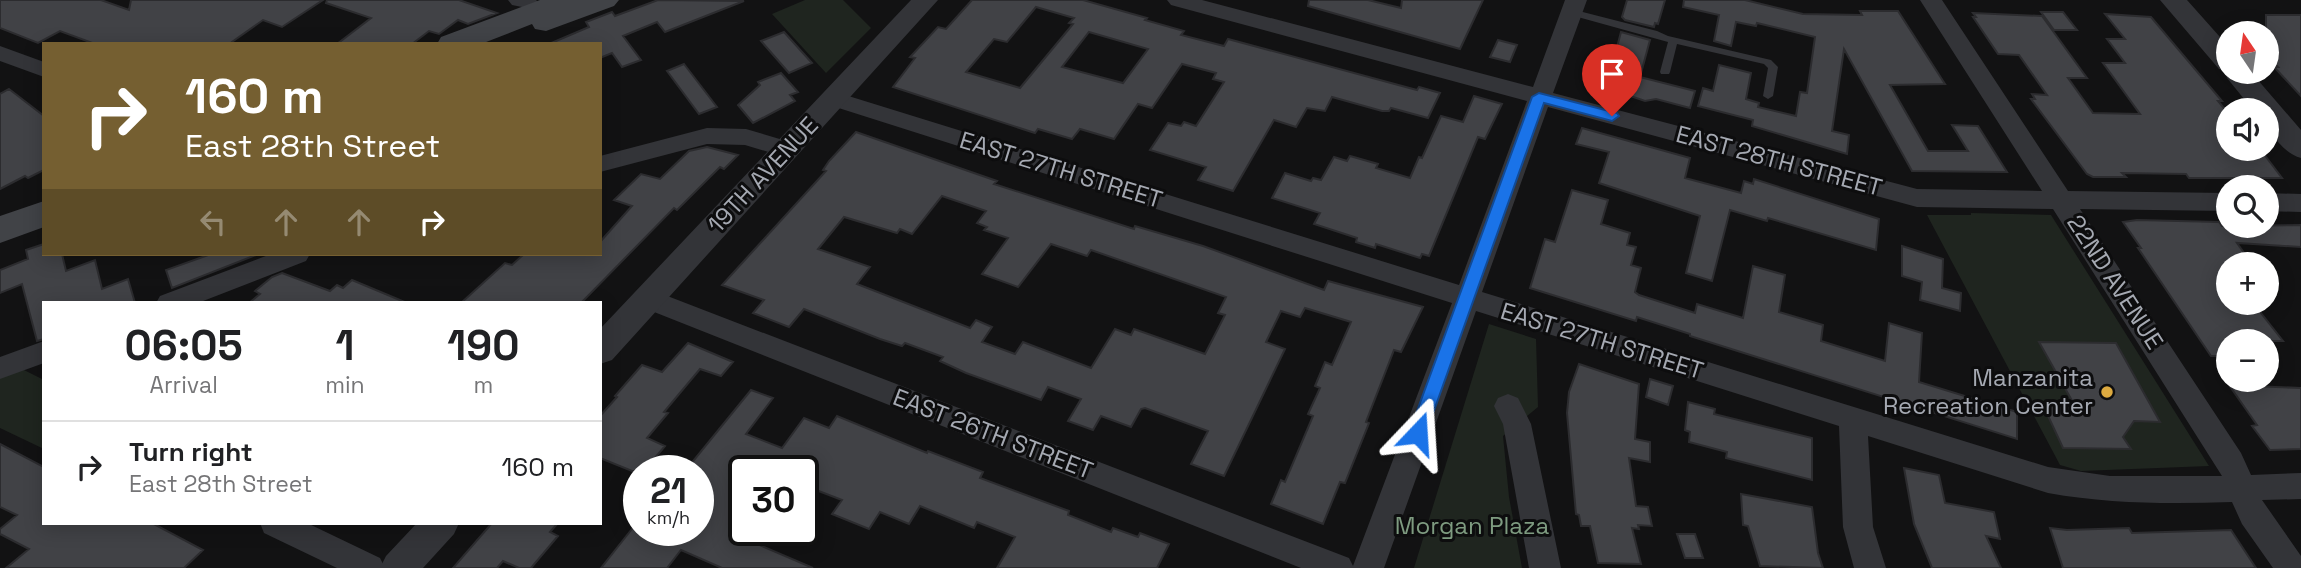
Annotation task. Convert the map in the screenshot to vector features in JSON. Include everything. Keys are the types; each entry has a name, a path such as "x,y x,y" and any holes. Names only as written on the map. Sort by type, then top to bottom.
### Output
{"main road":[{"path":"456,42 530,8 567,0"},
{"path":"491,42 530,8 604,0"},
{"path":"0,214 42,198"},
{"path":"0,230 42,214"}],"street":[{"name":"19TH AVENUE","path":"602,349 925,0"},
{"name":"EAST 28TH STREET","path":"1178,0 1917,198 2216,202"},
{"name":"22ND AVENUE","path":"1931,0 2231,462 2253,515 2291,568"},
{"path":"2174,0 2216,49"},
{"path":"1368,568 1574,6"},
{"path":"0,52 42,68"},
{"path":"2245,84 2301,148"},
{"name":"EAST 27TH STREET","path":"834,99 2048,481 2119,490 2301,486"},
{"path":"602,163 707,136 746,137 785,149"},
{"path":"2279,202 2301,203"},
{"path":"174,301 292,256"},
{"name":"EAST 26TH STREET","path":"648,299 1338,568"},
{"path":"0,368 42,353"},
{"path":"1508,406 1517,424 1545,568"},
{"path":"1853,419 1858,527 1870,568"},
{"path":"279,525 369,568"},
{"path":"399,568 438,525"}],"lane":[{"path":"1574,6 1673,41 1767,62 1773,67 1768,96"},
{"path":"1665,72 1673,41"}],"green space":[{"path":"805,0 843,0 871,28 826,73 772,14"},
{"path":"1927,215 2051,215 2209,466 2081,471 2060,465"},
{"name":"Morgan Plaza","path":"1489,324 1536,339 1538,407 1503,436 1509,497 1522,568 1414,568"},
{"path":"20,368 42,379 42,448 0,428 0,376"}],"building":[{"path":"0,0 101,0 129,10 131,0 323,0 282,27 263,20 232,42 90,42 60,31 38,43 0,28"},
{"path":"327,0 459,0 497,13 468,24 458,20 439,34 429,31 415,42 340,42 371,18 326,3"},
{"path":"658,0 744,1 665,32 657,22 623,36 641,60 622,67 612,53 602,57 602,42 554,42 589,27 586,22 612,12 615,16"},
{"path":"972,0 1083,0 1184,31 1181,35 1224,46 1228,39 1417,90 1419,87 1440,93 1428,118 1391,108 1389,111 1382,111 1332,97 1325,111 1307,108 1296,127 1274,120 1233,191 1198,180 1206,167 1150,150 1168,123 1181,126 1184,122 1196,126 1224,82 1213,79 1216,73 1182,64 1152,108 1138,104 1114,139 1080,129 1072,139 1038,129 1035,133 893,87 915,58 910,57 938,27 946,29","holes":["1036,7 1074,18 1069,23 1073,24 1020,88 966,72 994,39 1007,42","1089,32 1148,49 1123,83 1062,67"]},
{"path":"1309,0 1368,0 1401,8 1402,0 1483,0 1460,49 1308,6"},
{"path":"1627,0 1665,0 1658,24 1655,23 1654,27 1625,20 1622,17"},
{"path":"1684,0 1745,0 1803,14 1862,15 1860,11 1898,11 1945,84 1890,85 1928,151 1968,151 1952,125 1978,126 2007,172 1912,171 1844,49 1832,131 1849,135 1847,154 1752,126 1753,120 1698,106 1703,88 1713,91 1719,65 1751,73 1746,99 1759,103 1758,107 1796,116 1800,92 1807,93 1815,37 1757,23 1756,26 1736,22 1731,46 1714,41 1719,15 1683,7"},
{"path":"2041,12 2063,12 2077,30 2054,30"},
{"path":"1973,13 2042,16 2087,78 2068,78 2093,113 2140,114 2103,63 2125,63 2107,39 2125,39 2105,14 2151,17 2219,98 2216,98 2216,161 2269,161 2282,178 2279,178 2279,175 2189,178 2186,174 2122,173 2126,177 2093,177 2087,174 2031,99 2035,99 2032,94 2047,95 2019,55 1998,54 1973,17 1976,17"},
{"path":"2266,15 2301,15 2301,96 2279,72 2279,21 2266,21"},
{"path":"784,32 812,63 789,73 761,41"},
{"path":"1621,32 1650,40 1640,77 1695,91 1690,108 1656,99 1645,101 1610,89 1616,67 1612,66"},
{"path":"1498,40 1517,45 1510,62 1490,57"},
{"path":"684,64 717,107 699,114 667,71"},
{"path":"781,73 798,92 790,95 795,101 753,123 738,105 760,85 758,82"},
{"path":"9,89 42,114 42,171 28,178 25,176 0,189 0,94"},
{"path":"1474,96 1502,104 1485,139 1478,137 1429,256 1422,254 1420,258 1376,244 1375,248 1356,242 1357,238 1314,224 1320,213 1272,198 1285,173 1311,181 1313,178 1321,180 1334,157 1347,161 1350,156 1378,164 1376,168 1410,178 1441,116 1463,122"},
{"path":"1582,128 1690,158 1685,178 1741,193 1744,181 1753,184 1754,179 1879,219 1876,250 1768,218 1767,221 1730,210 1712,281 1686,273 1700,216 1599,183 1609,152 1576,144"},
{"path":"856,132 997,181 994,184 1134,229 1135,226 1203,246 1324,290 1328,281 1423,307 1401,352 1394,350 1345,483 1340,482 1323,524 1271,504 1281,480 1285,482 1313,416 1308,414 1320,388 1315,386 1325,362 1332,365 1351,322 1305,308 1300,317 1281,311 1266,342 1285,349 1224,476 1191,464 1208,431 1145,408 1141,409 1131,427 1101,416 1093,430 1068,421 1081,399 1048,387 1041,400 966,373 940,361 943,357 905,343 902,346 880,339 804,309 789,327 753,313 764,300 722,285 826,171 823,170","holes":["942,196 986,211 977,223 987,227 984,230 1008,238 982,274 1018,287 1051,244 1087,256 1091,250 1226,297 1218,313 1225,315 1205,354 1134,329 1131,335 1115,329 1091,368 1023,342 1015,354 982,342 992,327 976,320 970,328 857,284 870,267 818,249 844,217 897,233 900,229 912,234"]},
{"path":"707,147 738,155 724,169 720,167 677,210 674,208 583,301 463,301 505,263 512,265 522,256 602,256 602,240 632,206 614,200 641,174 660,179 689,151"},
{"path":"1572,190 1608,200 1601,224 1630,233 1627,245 1636,247 1631,265 1641,268 1635,292 1639,295 1695,313 1697,304 1743,318 1753,266 1785,275 1779,312 1823,325 1821,341 1885,361 1889,323 1922,333 1919,382 2017,412 2017,439 1637,317 1636,321 1530,288 1545,239 1555,242"},
{"path":"2123,222 2216,222 2216,238 2279,238 2279,225 2301,225 2301,247 2237,243 2243,252 2216,252 2216,315 2262,315 2274,329 2216,329 2216,356 2211,356"},
{"path":"42,245 42,256 62,256 66,271 95,260 102,289 128,279 134,301 42,301 42,340 37,341 22,284 0,293 0,270 28,259 26,250"},
{"path":"1902,246 1943,259 1942,288 1961,293 1960,311 1920,300 1922,282 1902,276"},
{"path":"205,256 253,256 172,288 166,270"},
{"path":"282,273 330,291 337,285 343,288 352,280 402,301 251,301 260,294 255,291 272,277"},
{"name":"Manzanita Recreation Center","path":"2039,342 2116,343 2160,422 2134,421 2123,437 2131,449 2063,448 2043,405 2075,406"},
{"path":"688,343 733,362 721,376 700,369 664,412 668,413 647,438 665,446 657,455 623,455 623,467 602,459 602,414 642,365 662,372"},
{"path":"1579,364 1639,384 1635,439 1650,442 1650,462 1629,458 1636,506 1648,507 1652,526 1638,525 1639,529 1632,528 1641,564 1598,563 1590,526 1581,526 1579,515 1576,514 1567,413 1569,392"},
{"path":"1650,379 1673,386 1668,405 1646,397"},
{"path":"2279,387 2301,388 2301,449 2270,450 2252,426 2257,425 2234,392 2279,392"},
{"path":"751,390 773,398 746,434 782,448 804,418 829,428 837,416 927,453 928,451 983,472 980,478 1069,511 1068,515 1111,532 1113,528 1138,537 1140,533 1169,544 1157,568 997,568 1015,537 977,522 974,528 920,506 909,524 880,512 869,529 832,514 842,500 819,491 819,455 728,455 728,546 762,546 813,568 722,568 681,550 667,568 601,568 623,540 623,546 714,546 714,455 698,455"},
{"path":"1688,402 1715,409 1714,414 1812,438 1812,480 1726,458 1727,452 1689,442 1690,432 1685,430"},
{"path":"0,444 42,466 42,525 156,525 203,550 184,568 6,568 29,549 0,534 0,529 17,515 0,507"},
{"path":"1904,468 1939,475 1945,503 1994,512 2000,539 1986,536 2001,568 1932,568 1914,524"},
{"path":"1741,494 1812,507 1818,553 1823,568 1760,566 1748,526 1743,525"},
{"path":"490,525 556,525 550,532 558,536 531,568 519,568 503,561 497,568 453,568"},
{"path":"2050,528 2129,528 2132,533 2231,530 2256,568 2063,568"},
{"path":"1677,534 1695,534 1703,558 1685,558"}],"place":[{"name":"Manzanita Recreation Center","path":"2107,392"}],"route":[{"path":"1418,433 1539,97 1612,116"}]}
